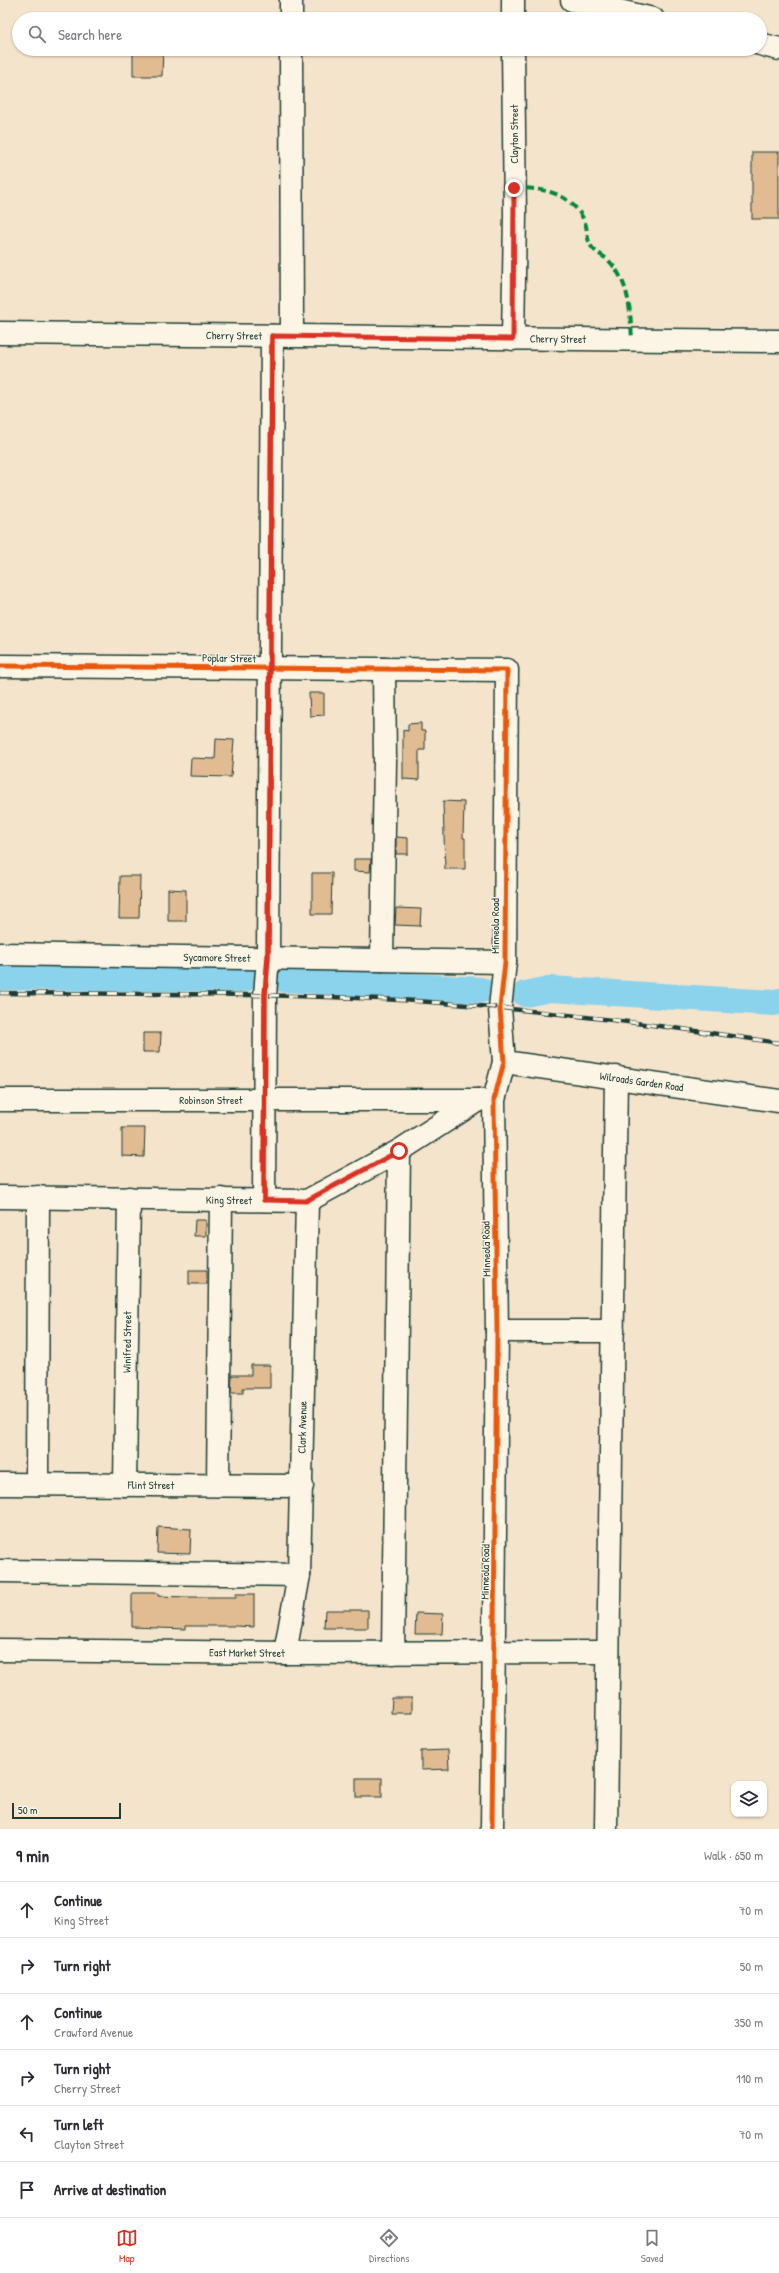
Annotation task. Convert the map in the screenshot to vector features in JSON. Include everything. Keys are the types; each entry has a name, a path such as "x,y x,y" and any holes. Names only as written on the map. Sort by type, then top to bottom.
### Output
{"street":[{"path":"291,0 291,12"},
{"path":"513,0 513,12"},
{"path":"572,0 623,12"},
{"path":"767,46 779,49"},
{"path":"264,1200 263,1100 265,995 268,957 271,668 291,56"},
{"name":"Clayton Street","path":"513,56 515,215 513,339"},
{"name":"Cherry Street","path":"0,333 779,341"},
{"name":"Poplar Street","path":"0,666 507,670"},
{"path":"382,960 385,760 384,669"},
{"name":"Minneola Road","path":"492,1829 497,1331 486,1100 504,1062 500,1008 505,962 507,670"},
{"name":"Sycamore Street","path":"0,954 268,957 505,962"},
{"name":"Wilroads Garden Road","path":"504,1062 779,1101"},
{"path":"606,1829 616,1077"},
{"name":"Robinson Street","path":"0,1100 486,1100"},
{"name":"King Street","path":"0,1197 306,1201 399,1151 486,1100"},
{"path":"393,1653 399,1151"},
{"path":"37,1484 38,1197"},
{"name":"Winifred Street","path":"125,1485 129,1198"},
{"path":"218,1485 221,1199"},
{"name":"Clark Avenue","path":"285,1653 299,1575 302,1486 306,1201"},
{"path":"497,1331 613,1331"},
{"name":"Flint Street","path":"0,1484 302,1486"},
{"path":"0,1571 299,1575"},
{"name":"East Market Street","path":"0,1650 285,1653 608,1652"}],"building":[{"path":"133,56 163,56 162,76 133,76"},
{"path":"752,152 779,152 779,219 752,219"},
{"path":"309,693 324,693 324,715 310,716"},
{"path":"421,723 421,731 425,731 425,750 419,750 419,780 403,779 403,730 408,731 408,724"},
{"path":"216,739 234,740 231,777 190,776 191,758 215,759"},
{"path":"443,801 464,802 463,838 465,838 465,869 445,869"},
{"path":"396,837 408,838 408,854 396,854"},
{"path":"354,859 371,859 370,872 354,871"},
{"path":"312,873 332,873 331,914 312,914"},
{"path":"120,876 140,876 139,918 119,918"},
{"path":"168,889 186,890 186,921 168,921"},
{"path":"396,908 421,909 420,926 395,925"},
{"path":"143,1033 161,1033 160,1052 143,1052"},
{"path":"122,1128 145,1128 144,1157 122,1156"},
{"path":"195,1220 206,1220 206,1236 194,1236"},
{"path":"189,1270 207,1270 207,1284 189,1284"},
{"path":"251,1365 270,1365 270,1388 243,1388 243,1393 231,1393 232,1375 251,1375"},
{"path":"158,1527 191,1529 190,1554 157,1553"},
{"path":"132,1593 158,1593 158,1596 186,1597 236,1597 236,1594 254,1594 254,1627 186,1626 186,1629 132,1627"},
{"path":"325,1610 368,1610 368,1628 324,1628"},
{"path":"416,1613 443,1614 442,1634 415,1634"},
{"path":"392,1698 412,1698 412,1713 391,1713"},
{"path":"448,1750 449,1769 421,1770 421,1751"},
{"path":"356,1778 382,1778 382,1797 356,1797"}],"waterway":[{"path":"0,977 244,979"},
{"path":"283,979 481,990"},
{"path":"525,994 550,989 774,1003 779,1001"}],"railway":[{"path":"0,993 286,996 431,1002 580,1016 779,1043"}],"marked path":[{"path":"514,188 535,189 555,194 571,203 578,211 584,220 588,240 591,246 595,251 610,262 622,279 628,298 632,339"}],"cycle path":[{"path":"264,1200 265,995 268,957 272,336"},
{"path":"0,666 507,670 505,962 500,1008 504,1062 494,1100 497,1331 492,1829"}],"route":[{"path":"399,1151 306,1201 264,1200 263,1100 265,995 268,957 271,668 272,336 513,339 514,188"}]}
